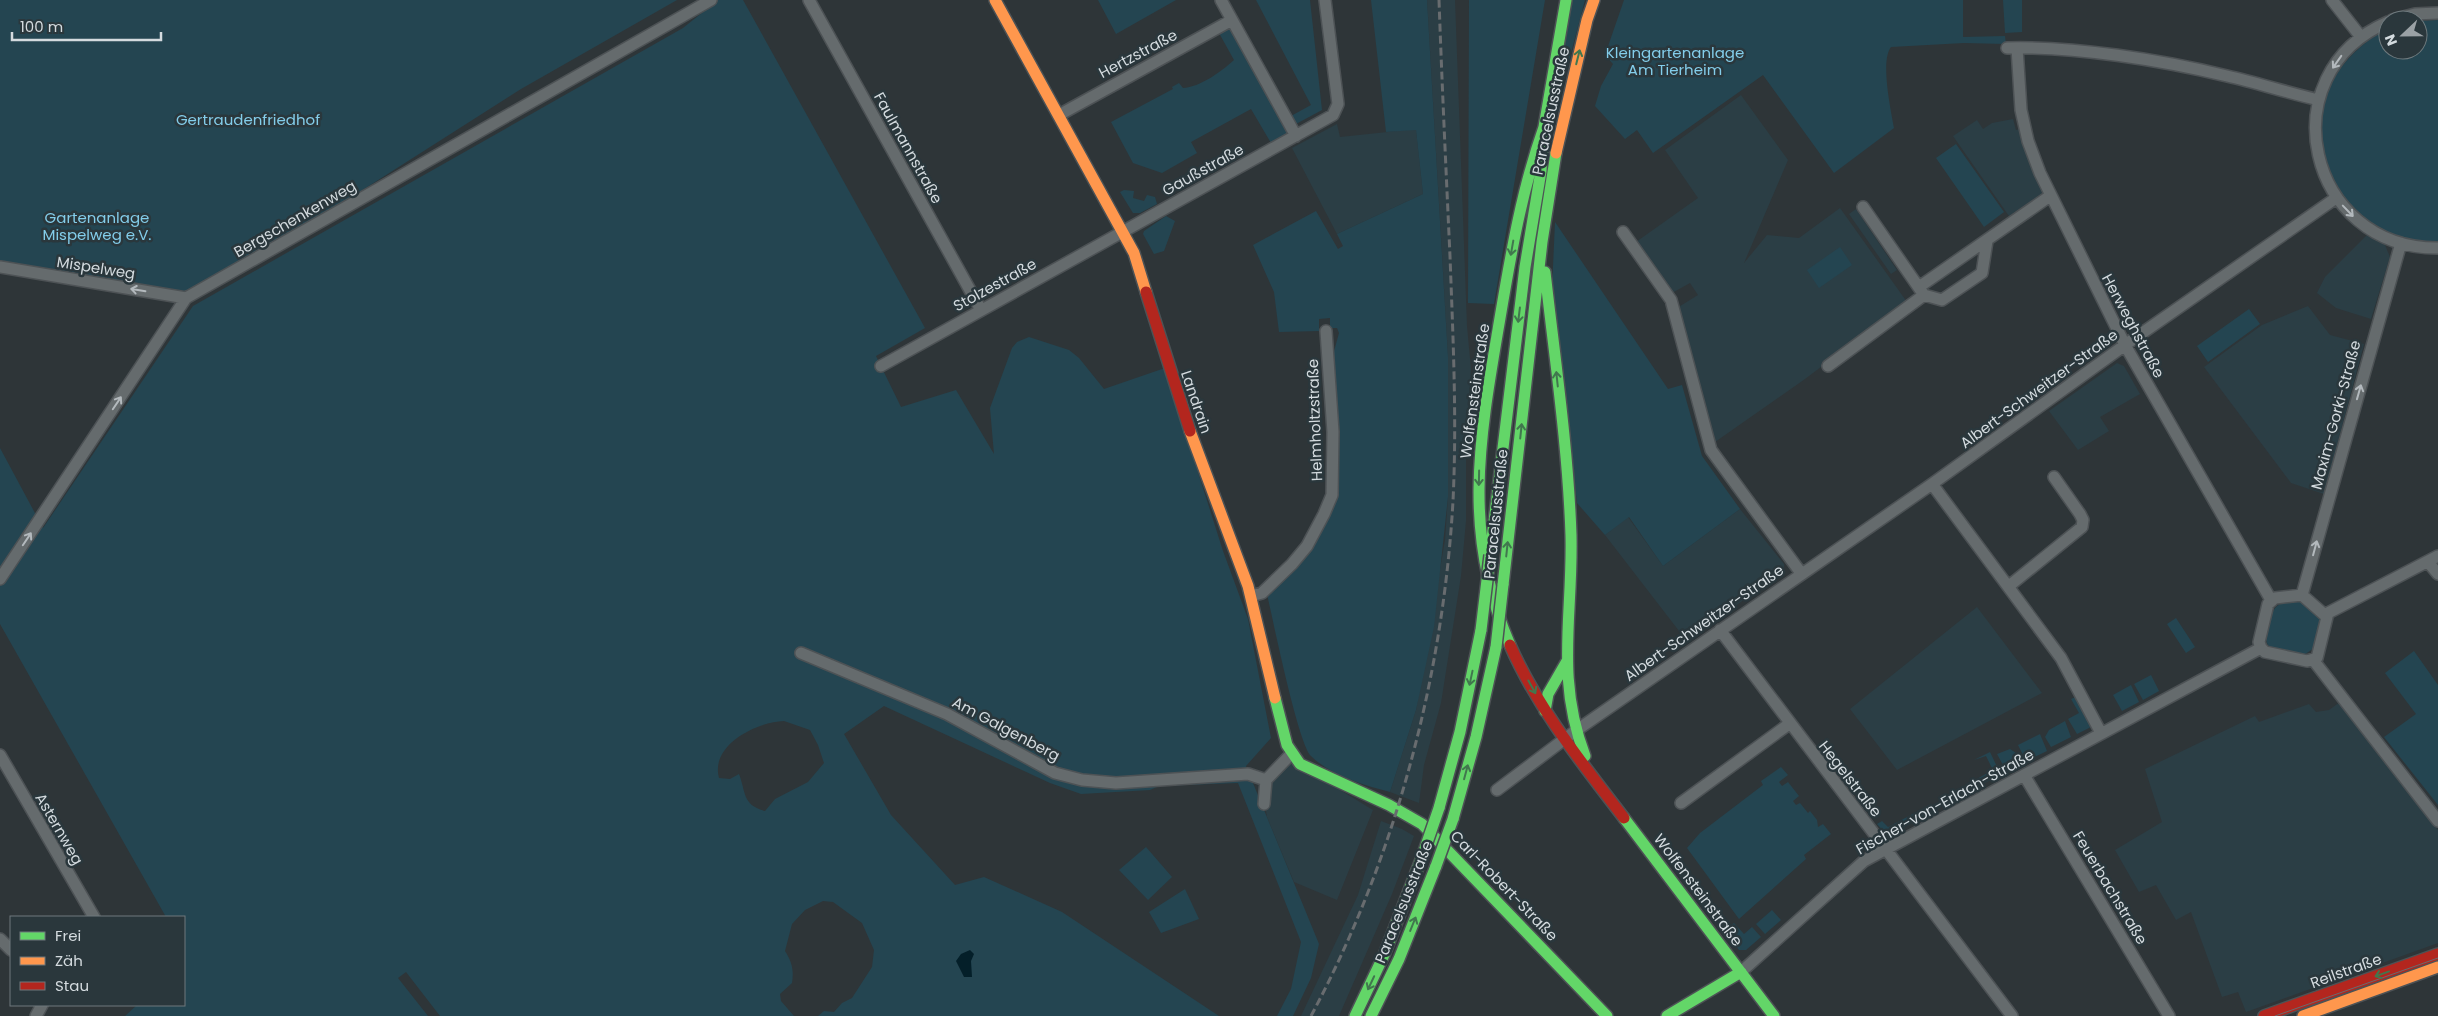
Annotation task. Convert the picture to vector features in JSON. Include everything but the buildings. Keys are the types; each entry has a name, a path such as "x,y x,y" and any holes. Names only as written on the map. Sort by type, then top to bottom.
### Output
{"main road":[{"name":"Landrain","path":"995,0 1123,230 1134,254 1181,407 1238,556 1251,596 1287,745 1300,764 1366,794"},
{"name":"Paracelsusstraße","path":"1355,1016 1384,954 1439,808 1460,732 1482,630 1526,267 1541,171 1544,126 1566,0"},
{"name":"Paracelsusstraße","path":"1371,1016 1399,959 1453,819 1476,737 1496,647 1542,242 1552,173 1566,105 1587,20 1594,0"},
{"name":"Wolfensteinstraße","path":"1544,126 1521,200 1485,404 1479,480 1482,541 1494,602 1517,658 1545,711 1564,740 1598,782 1774,1016"},
{"name":"Wolfensteinstraße","path":"1542,242 1569,498 1571,571 1567,661 1568,704 1574,732 1598,782"},
{"name":"Wolfensteinstraße","path":"1545,711 1548,694 1567,661"},
{"name":"Carl-Robert-Straße","path":"1366,794 1422,824 1607,1016"},
{"name":"Reilstraße","path":"2264,1016 2438,954"},
{"name":"Reilstraße","path":"2303,1016 2438,967"},
{"name":"Fischer-von-Erlach-Straße","path":"1667,1016 1741,972"}],"street":[{"name":"Bergschenkenweg","path":"0,579 186,298 711,0"},
{"name":"Faulmannstraße","path":"809,0 981,310"},
{"path":"1221,0 1296,136"},
{"name":"Gaußstraße","path":"1123,230 1333,115 1338,104 1326,0"},
{"path":"2332,0 2361,37"},
{"name":"Hertzstraße","path":"1059,115 1232,20"},
{"path":"2378,28 2361,37 2345,52 2333,68 2319,100 2315,126 2318,157 2336,198 2364,226 2400,244 2438,248"},
{"name":"Herweghstraße","path":"2271,600 2125,345 2050,196 2028,141 2021,110 2012,48 2148,61 2227,76 2319,100"},
{"path":"1828,366 1987,241 2050,196"},
{"name":"Albert-Schweitzer-Straße","path":"1497,790 1574,732 1932,484 2125,345 2336,198"},
{"path":"1863,207 1922,291 1942,300 1982,273 1987,241"},
{"name":"Stolzestraße","path":"881,366 1123,230"},
{"path":"1623,232 1671,300 1711,450 1801,573"},
{"name":"Maxim-Gorki-Straße","path":"2302,595 2400,244"},
{"name":"Mispelweg","path":"0,267 186,298"},
{"name":"Helmholtzstraße","path":"1251,596 1262,593 1292,564 1307,546 1332,495 1333,432 1326,331"},
{"path":"2009,586 2082,527 2083,520 2080,514 2054,477"},
{"path":"1932,484 2061,658 2101,733"},
{"path":"2326,614 2433,559 2438,574"},
{"path":"2314,661 2265,652 2261,648 2259,642 2268,604 2271,600 2281,597 2302,595 2326,614"},
{"path":"2314,661 2318,655 2326,614"},
{"name":"Hegelstraße","path":"1720,630 1789,724 1886,848 2012,1016"},
{"name":"Fischer-von-Erlach-Straße","path":"1741,972 1864,861 2261,648"},
{"name":"Am Galgenberg","path":"801,653 947,714 1055,773 1082,780 1116,783 1248,774 1266,780"},
{"path":"2314,661 2438,821"},
{"path":"1681,803 1789,724"},
{"path":"1264,804 1266,780 1292,753"},
{"name":"Asternweg","path":"0,755 93,916"},
{"name":"Feuerbachstraße","path":"2024,775 2169,1016"},
{"path":"0,939 10,949"}],"shaded area":[{"path":"1427,0 1455,0 1467,326 1471,369 1466,450 1466,521 1461,576 1441,703 1424,765 1419,803 1390,792 1416,710 1445,540 1448,497 1448,357"},
{"path":"1741,95 1788,160 1744,263 1767,235 1799,238 1840,208 1907,302 1805,379 1715,442 1677,308 1698,295 1690,283 1672,293 1636,242 1698,198 1665,150"},
{"path":"2013,119 2016,130 2020,129 2043,193 2009,216 1953,136 1977,120 1983,129 1992,123"},
{"path":"1337,124 1340,137 1416,129 1423,194 1337,234 1292,148"},
{"path":"1856,209 1897,270 1891,274 1849,214"},
{"path":"2367,235 2385,245 2390,257 2371,319 2336,308 2317,293 2325,277"},
{"path":"2308,306 2330,335 2364,344 2324,494 2291,483 2204,367 2262,325"},
{"path":"2117,363 2124,366 2140,394 2100,417 2109,431 2078,450 2049,411"},
{"path":"1740,509 1784,564 1784,572 1686,640 1605,535 1628,517 1663,566"},
{"path":"1977,607 2042,693 1897,770 1850,709"},
{"path":"2340,702 2438,830 2438,943 2246,1012 2238,992 2222,997 2191,912 2176,920 2156,885 2139,892 2115,850 2162,822 2145,769 2255,716 2259,722 2309,704 2316,712 2329,710"},
{"path":"1289,756 1299,765 1373,810 1337,900 1294,882 1267,817 1265,804 1271,782"},
{"path":"1381,821 1414,836 1392,894 1339,1016 1301,1016 1358,895"},
{"path":"970,950 974,954 971,961 972,977 964,977 956,961 961,954"}],"green space":[{"name":"Gertraudenfriedhof","path":"0,0 677,0 521,89 190,300 0,271"},
{"path":"718,0 743,0 925,328 876,356 901,407 956,390 994,454 990,408 1012,348 1017,342 1029,337 1069,350 1079,358 1104,389 1165,368 1223,551 1248,619 1271,738 1246,766 1319,944 1311,978 1293,1016 1277,1016 1291,989 1301,942 1238,783 1159,786 1150,790 1081,794 1050,783 884,706 844,734 891,815 955,885 984,877 1062,912 1219,1016 818,1016 824,1011 834,1012 842,1003 852,998 872,967 874,950 862,923 833,902 823,901 805,910 792,924 785,951 792,966 793,978 792,983 780,994 781,1001 794,1016 440,1016 406,972 398,978 428,1016 125,1016 136,1006 185,1006 185,916 165,916 0,624 0,448 43,528 193,306 683,28","holes":["784,721 810,730 818,745 824,763 808,782 775,799 765,811 752,805 746,797 739,774 730,779 719,778 718,766 721,755 728,746 749,731 761,726"]},
{"path":"1098,0 1176,0 1116,34"},
{"path":"1256,0 1310,0 1322,110 1296,124 1291,116 1311,105"},
{"path":"1371,0 1427,0 1448,357 1448,497 1434,627 1416,710 1390,792 1359,783 1338,774 1311,756 1299,729 1286,680 1267,594 1333,499 1338,481 1333,355 1339,333 1337,328 1330,328 1330,318 1319,319 1319,331 1279,332 1274,292 1253,245 1316,211 1338,249 1343,246 1337,234 1423,194 1416,130 1386,132"},
{"path":"1469,0 1545,0 1494,304 1468,303"},
{"path":"1570,0 1585,0 1555,114 1551,113"},
{"name":"Kleingartenanlage Am Tierheim","path":"1624,0 1963,0 1963,37 2005,36 2006,44 1964,43 1891,47 1886,63 1886,74 1894,128 1834,173 1763,75 1653,153 1637,130 1625,139 1595,106 1601,86 1613,64 1605,55"},
{"path":"2003,0 2022,0 2022,32 2005,33"},
{"path":"2428,20 2438,20 2438,242 2403,238 2381,230 2344,203 2331,174 2324,151 2321,129 2323,109 2329,89 2338,72 2352,55 2378,34 2378,60 2428,60"},
{"path":"1233,25 1291,132 1271,143 1251,109 1191,142 1197,153 1162,173 1133,163 1111,122 1173,89 1172,87 1179,83 1183,88 1190,87 1210,78 1223,69 1234,60 1219,33"},
{"path":"1956,144 2004,212 1984,227 1936,158"},
{"path":"1124,190 1134,191 1133,198 1144,201 1147,195 1155,197 1157,204 1140,213 1133,213 1120,192"},
{"path":"1166,216 1175,221 1164,251 1154,254 1143,234 1144,231"},
{"path":"1555,222 1668,389 1682,385 1702,456 1740,509 1663,566 1629,517 1605,535 1577,503 1552,289"},
{"path":"1840,247 1852,265 1819,288 1807,270"},
{"path":"2249,309 2260,324 2208,362 2197,346"},
{"path":"2300,601 2322,618 2314,648 2304,655 2272,648 2267,642 2266,631 2274,609 2282,603"},
{"path":"2176,618 2195,647 2186,653 2167,624"},
{"path":"2414,651 2438,685 2438,805 2384,737 2416,714 2385,673"},
{"path":"2151,675 2159,691 2143,700 2134,684"},
{"path":"2131,685 2139,702 2122,711 2113,695"},
{"path":"2078,696 2093,726 2077,734 2068,719 2079,713 2071,699"},
{"path":"2065,721 2071,737 2051,747 2045,737 2049,730"},
{"path":"2040,734 2047,751 2026,761 2018,745"},
{"path":"2010,749 2019,755 2023,762 2014,768 2010,761 2003,765 1997,754"},
{"path":"1990,752 2001,775 1976,787 1975,780 1993,770 1986,756 1974,760"},
{"path":"1781,767 1788,775 1779,782 1782,786 1788,782 1799,796 1793,801 1796,805 1800,803 1808,813 1810,811 1817,820 1818,827 1823,824 1831,834 1804,855 1806,859 1739,919 1687,848 1700,833 1763,785 1761,781"},
{"path":"1928,806 1931,812 1893,832 1884,832 1877,824 1882,821 1888,827"},
{"path":"1146,847 1172,877 1148,900 1119,870"},
{"path":"1185,889 1199,919 1161,933 1149,912"},
{"path":"1772,910 1781,920 1765,934 1756,924"},
{"path":"1734,923 1744,934 1752,927 1761,937 1746,950 1739,950 1723,930"}],"tram line":[{"path":"2275,1016 2438,958"}],"railway":[{"path":"1311,1016 1341,956 1367,894 1390,831 1410,766 1426,700 1447,568 1453,501 1455,409 1439,0"}],"traffic: fast":[{"path":"1490,555 1525,267 1541,171 1544,127 1566,0"},
{"path":"1510,645 1495,603 1485,563 1480,523 1481,443 1513,245 1529,174 1544,127"},
{"path":"1503,585 1542,242 1556,153"},
{"path":"1545,272 1561,404 1571,535 1568,646 1570,700 1585,756"},
{"path":"1481,630 1490,555"},
{"path":"1496,647 1503,585"},
{"path":"1439,808 1460,732 1481,630"},
{"path":"1453,819 1476,737 1496,647"},
{"path":"1545,711 1548,694 1567,661"},
{"path":"1275,698 1287,745 1300,764 1389,805 1422,824 1607,1016"},
{"path":"1422,857 1439,808"},
{"path":"1624,818 1774,1016"},
{"path":"1436,866 1453,819"},
{"path":"1355,1016 1384,955 1422,857"},
{"path":"1371,1016 1399,959 1436,866"},
{"path":"1667,1016 1741,972"}],"traffic: slow":[{"path":"995,0 1134,253 1146,292"},
{"path":"1556,153 1587,20 1594,0"},
{"path":"1190,431 1248,586 1275,698"},
{"path":"2303,1016 2438,967"}],"traffic: jam":[{"path":"1146,292 1190,431"},
{"path":"1510,645 1521,669 1547,713 1624,818"},
{"path":"2264,1016 2438,954"}],"park label":[{"name":"Gartenanlage Mispelweg e.V.","path":"97,226"}]}
